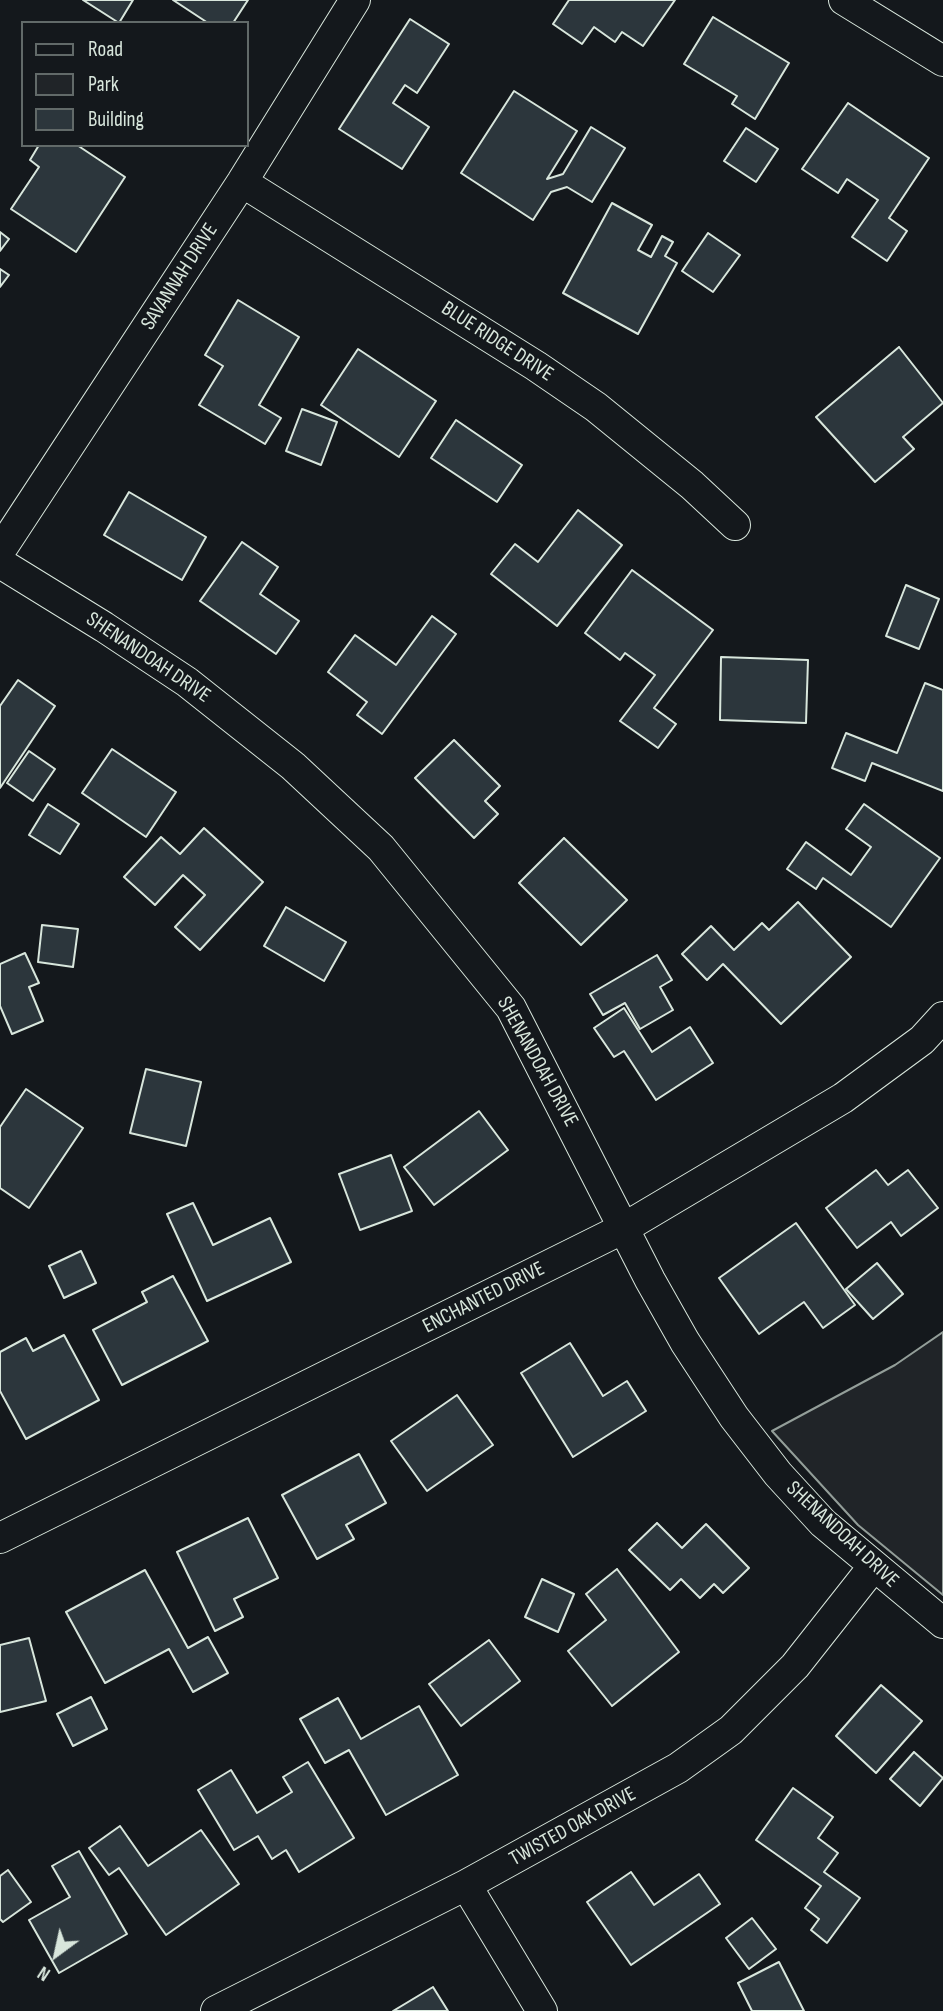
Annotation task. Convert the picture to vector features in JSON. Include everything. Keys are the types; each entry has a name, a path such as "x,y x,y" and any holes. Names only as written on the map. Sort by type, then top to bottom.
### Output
{"street":[{"name":"SAVANNAH DRIVE","path":"0,551 242,182 355,0"},
{"path":"844,0 943,61"},
{"name":"BLUE RIDGE DRIVE","path":"242,182 546,373 647,448 735,525"},
{"name":"SHENANDOAH DRIVE","path":"0,563 104,626 187,682 293,766 381,848 512,1008 685,1342 734,1417 796,1493 873,1567 943,1623"},
{"name":"ENCHANTED DRIVE","path":"0,1538 624,1228 843,1098 922,1040 943,1017"},
{"name":"TWISTED OAK DRIVE","path":"216,2011 466,1885 677,1769 731,1730 795,1666 873,1567"},
{"path":"466,1885 541,2011"}],"green space":[{"path":"943,1332 943,1595 858,1525 772,1431 895,1365"}],"building":[{"path":"83,0 133,0 120,21 116,21"},
{"path":"173,0 248,0 234,21 205,21"},
{"path":"569,0 675,0 643,46 622,32 615,42 594,27 582,44 553,24"},
{"path":"713,17 789,63 755,119 732,104 737,96 684,64"},
{"path":"410,19 449,44 417,93 405,85 393,103 429,127 402,169 339,129"},
{"path":"514,91 577,131 547,179 563,174 591,127 625,148 592,202 567,187 551,192 533,220 461,173"},
{"path":"848,103 929,158 889,218 907,231 887,261 852,237 878,200 847,179 838,193 802,169"},
{"path":"746,128 778,149 756,182 724,161"},
{"path":"38,147 80,147 125,177 76,252 11,209 39,167 30,160"},
{"path":"612,203 652,225 638,250 651,257 662,236 673,242 665,256 677,263 638,334 563,293"},
{"path":"0,232 9,239 0,251"},
{"path":"708,233 740,255 713,292 682,271"},
{"path":"0,269 9,275 0,287"},
{"path":"238,300 299,337 259,405 281,418 265,444 199,405 223,366 205,355"},
{"path":"899,347 943,403 903,437 914,449 875,482 816,417"},
{"path":"358,349 436,401 399,457 321,405"},
{"path":"302,409 337,422 321,465 286,451"},
{"path":"456,420 522,465 497,502 431,458"},
{"path":"129,492 206,537 182,580 104,535"},
{"path":"578,510 622,545 557,626 491,574 515,544 538,562"},
{"path":"242,542 278,567 260,594 299,621 276,654 200,601"},
{"path":"632,570 713,630 654,708 676,724 658,748 620,721 655,675 625,653 620,660 585,633"},
{"path":"906,585 939,599 919,649 886,636"},
{"path":"432,616 456,634 382,734 357,715 367,702 328,672 355,635 396,665"},
{"path":"721,657 808,660 806,723 720,720"},
{"path":"18,680 55,706 0,788 0,706"},
{"path":"925,683 943,690 943,791 872,763 865,781 832,768 846,733 897,753"},
{"path":"454,740 500,786 485,801 498,814 474,838 415,778"},
{"path":"112,749 176,792 146,837 82,793"},
{"path":"29,751 55,769 33,801 7,783"},
{"path":"48,804 79,824 60,854 29,835"},
{"path":"864,804 940,858 891,927 823,878 816,889 787,869 806,842 851,875 871,847 846,829"},
{"path":"204,828 263,882 200,950 175,927 205,895 183,875 155,905 124,877 161,837 180,854"},
{"path":"564,838 627,900 581,945 519,883"},
{"path":"798,902 851,957 781,1024 723,964 707,980 682,954 711,926 734,950 762,923 769,930"},
{"path":"286,907 346,942 324,981 264,946"},
{"path":"42,925 78,929 73,967 38,962"},
{"path":"25,953 39,983 29,987 43,1021 12,1034 0,1006 0,964"},
{"path":"657,955 672,980 660,987 673,1010 640,1029 625,1003 603,1015 590,994"},
{"path":"624,1008 652,1052 690,1027 713,1063 656,1100 624,1051 614,1057 594,1028"},
{"path":"146,1069 201,1082 186,1146 130,1133"},
{"path":"26,1089 83,1128 29,1208 0,1188 0,1127"},
{"path":"479,1111 508,1150 434,1205 404,1167"},
{"path":"391,1155 412,1211 360,1230 339,1174"},
{"path":"876,1170 888,1185 908,1170 938,1208 901,1236 891,1222 857,1248 826,1208"},
{"path":"193,1203 213,1245 270,1218 291,1262 207,1301 167,1214"},
{"path":"796,1223 855,1305 823,1328 804,1302 759,1334 719,1278"},
{"path":"81,1251 96,1283 64,1298 49,1266"},
{"path":"877,1263 903,1294 873,1319 846,1289"},
{"path":"173,1276 208,1341 122,1385 93,1330 147,1302 142,1292"},
{"path":"64,1335 99,1400 26,1439 0,1391 0,1352 26,1338 33,1351"},
{"path":"570,1343 603,1396 627,1381 646,1411 573,1457 521,1373"},
{"path":"457,1395 493,1445 427,1491 391,1441"},
{"path":"359,1454 386,1503 346,1525 354,1539 317,1559 282,1495"},
{"path":"248,1518 278,1578 234,1599 243,1617 215,1631 177,1552"},
{"path":"657,1523 682,1548 706,1524 749,1568 723,1593 714,1584 700,1598 681,1579 670,1590 629,1550"},
{"path":"617,1569 679,1652 612,1706 568,1651 606,1620 586,1594"},
{"path":"145,1570 188,1648 208,1637 228,1673 193,1692 169,1649 105,1683 66,1612"},
{"path":"542,1579 574,1594 558,1632 525,1617"},
{"path":"29,1638 46,1701 0,1712 0,1645"},
{"path":"489,1640 520,1681 461,1726 429,1684"},
{"path":"881,1685 922,1721 876,1773 836,1736"},
{"path":"91,1697 107,1729 73,1746 57,1714"},
{"path":"338,1698 361,1739 419,1706 458,1775 386,1815 349,1750 325,1763 300,1719"},
{"path":"914,1752 943,1778 920,1806 890,1779"},
{"path":"308,1762 354,1838 299,1872 286,1850 272,1859 258,1836 234,1850 198,1790 231,1770 257,1813 292,1792 283,1777"},
{"path":"793,1788 833,1817 818,1838 838,1853 824,1872 860,1898 827,1943 811,1930 819,1919 805,1908 821,1886 756,1840"},
{"path":"120,1826 148,1866 201,1830 239,1884 166,1935 119,1868 109,1875 89,1848"},
{"path":"79,1851 127,1934 59,1973 29,1920 70,1897 52,1866"},
{"path":"8,1870 31,1902 3,1922 0,1919 0,1876"},
{"path":"631,1872 654,1905 699,1874 720,1904 631,1965 587,1902"},
{"path":"752,1918 776,1949 749,1969 726,1938"},
{"path":"779,1962 804,2011 752,2011 738,1983"},
{"path":"433,1987 448,2011 393,2011"}]}
